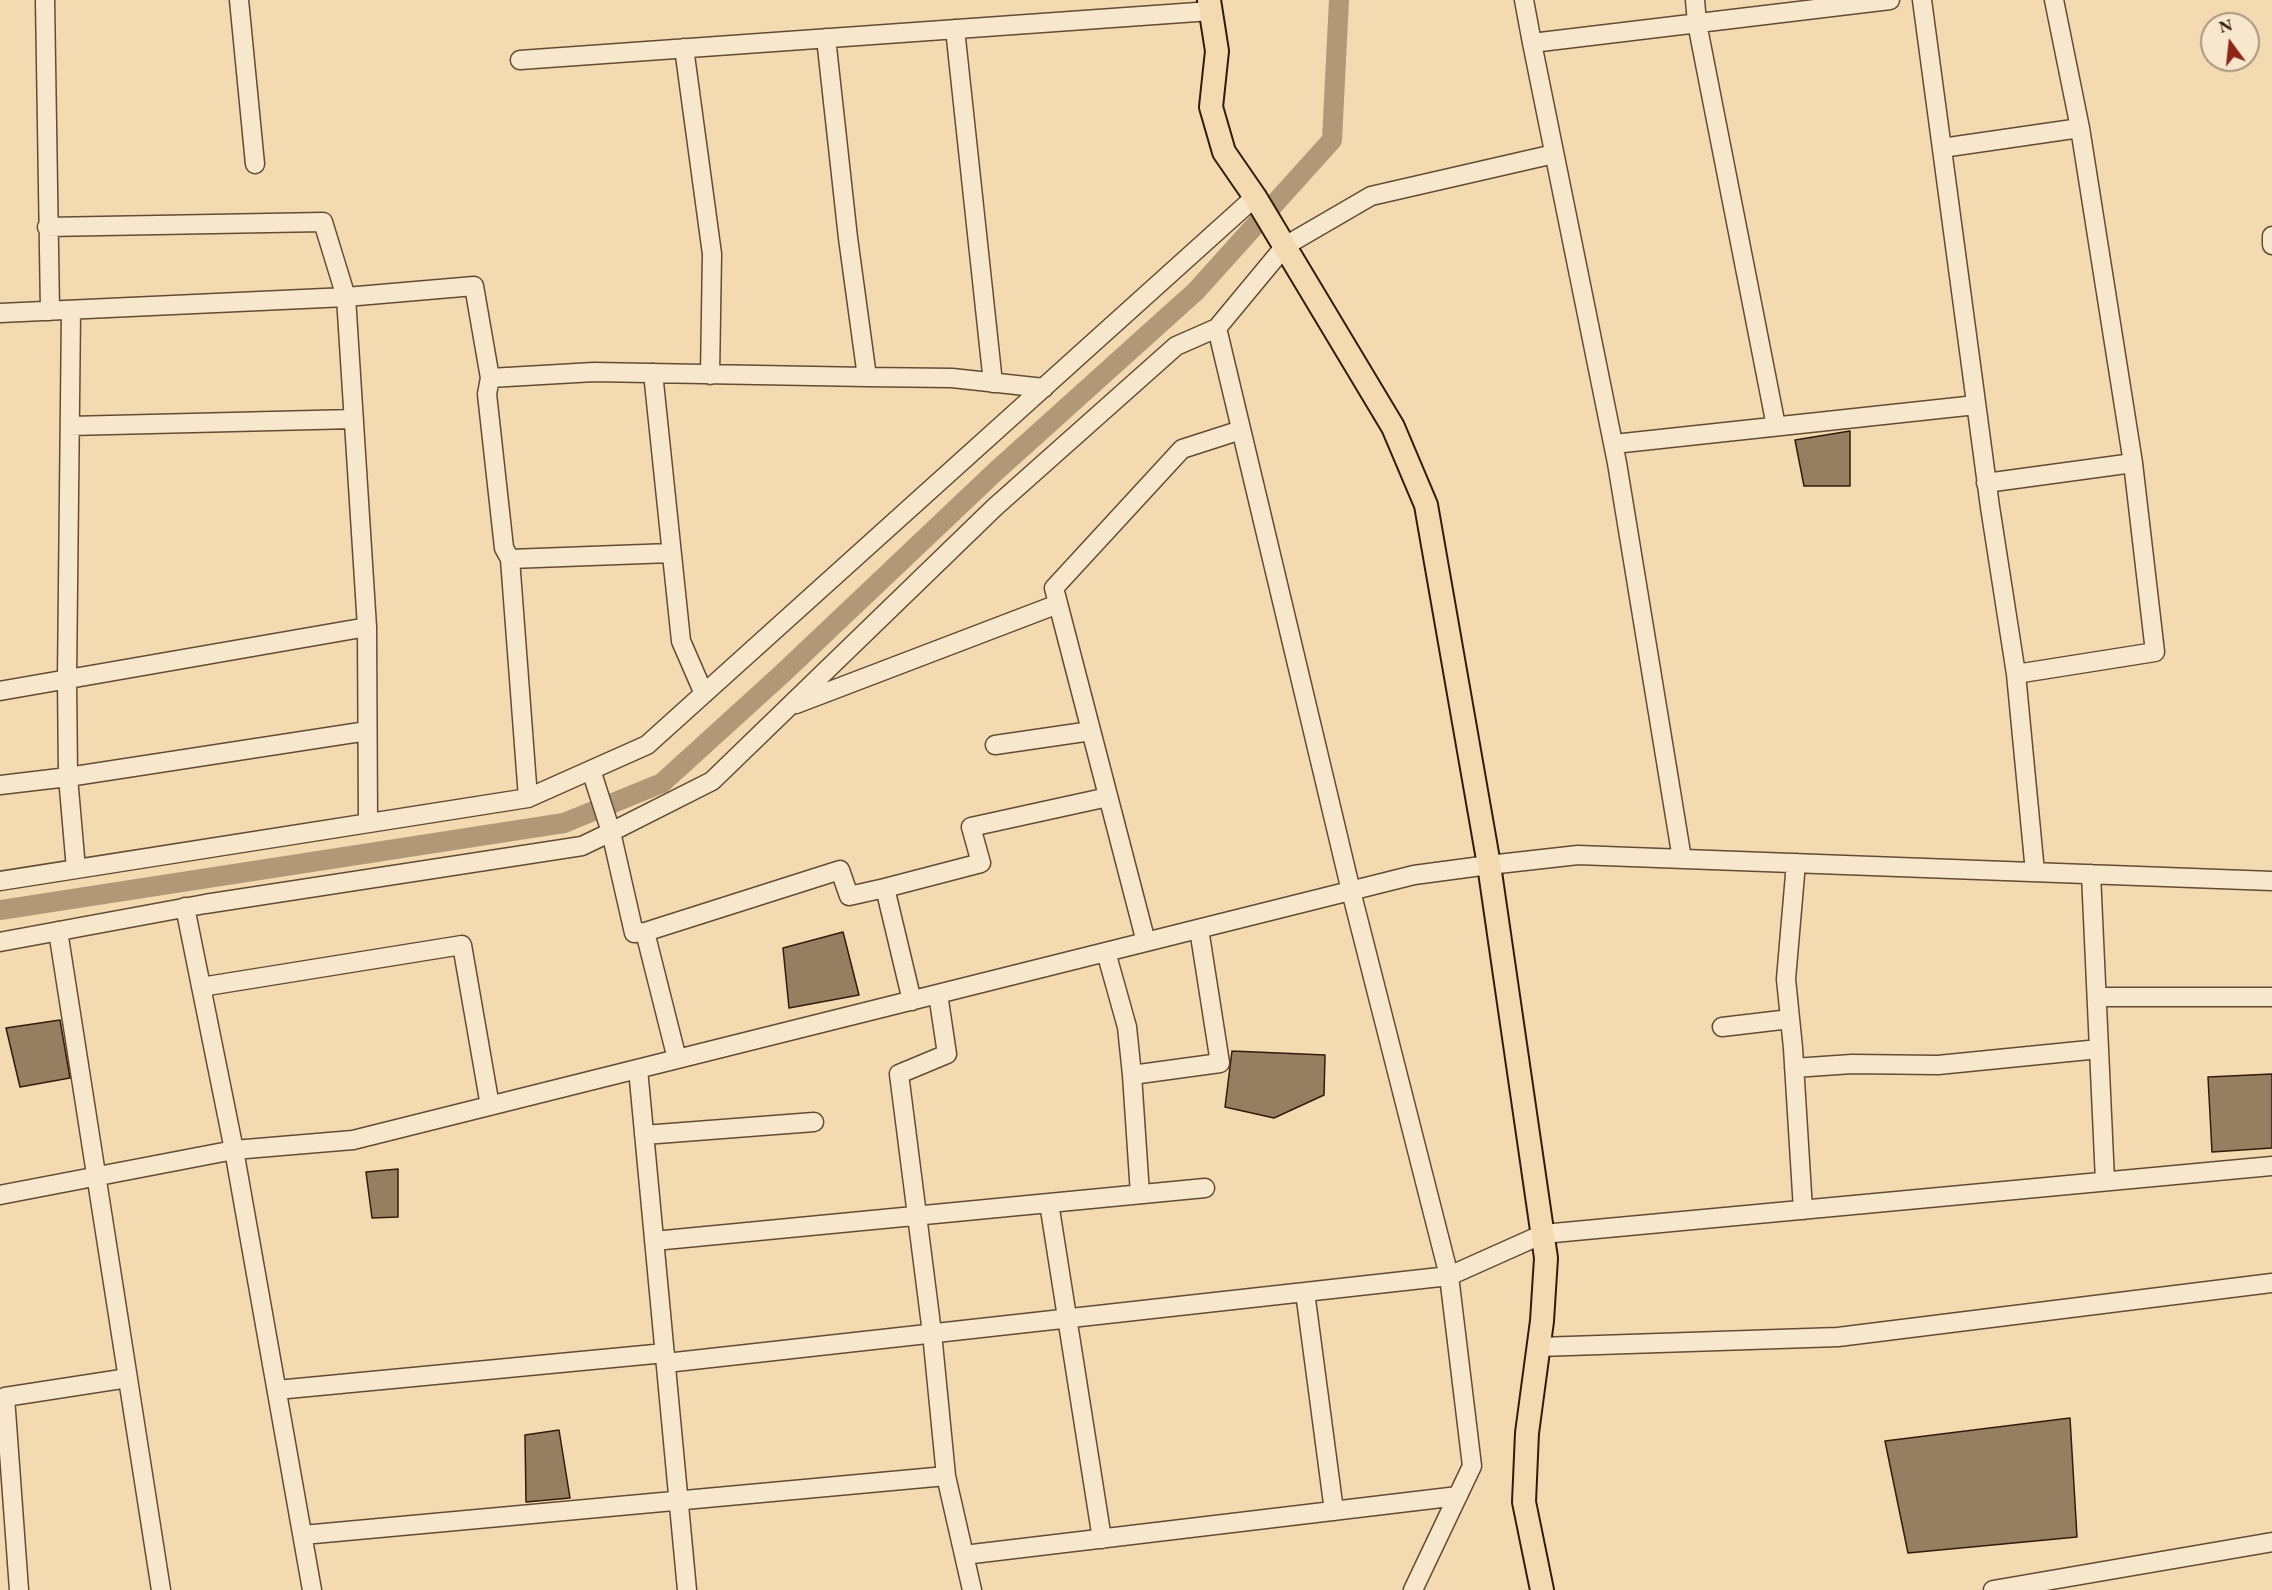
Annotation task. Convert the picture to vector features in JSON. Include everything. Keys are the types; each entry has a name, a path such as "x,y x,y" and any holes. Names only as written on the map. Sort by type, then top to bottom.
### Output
{"main road":[{"path":"1210,5 1217,51 1211,107 1224,152 1255,197 1393,427 1426,506 1490,865 1546,1258 1539,1347 1527,1433 1524,1502 1542,1590"}],"street":[{"path":"45,0 50,311"},
{"path":"238,0 255,164"},
{"path":"1524,0 1614,444 1682,859"},
{"path":"1695,0 1697,23 1776,426"},
{"path":"1532,43 1890,0"},
{"path":"1922,0 1986,483 2016,674 2035,872"},
{"path":"2016,674 2155,652 2133,463 2080,128 2054,0"},
{"path":"520,60 955,29 1210,5"},
{"path":"955,29 993,383"},
{"path":"826,38 848,238 867,377"},
{"path":"684,48 712,254 710,375"},
{"path":"1942,148 2080,128"},
{"path":"0,942 185,908 582,846 712,781 995,507 1176,346 1217,328 1285,246 1371,196 1554,154"},
{"path":"0,881 528,798 647,745 1255,197"},
{"path":"47,227 323,222 346,297 367,627 368,823"},
{"path":"2272,236 2272,246"},
{"path":"0,313 346,297 474,286 490,378 487,394 502,536 504,548 510,559 528,798"},
{"path":"70,310 68,777 76,869"},
{"path":"1217,328 1351,891 1449,1276 1472,1466 1413,1590"},
{"path":"490,378 594,372 952,378 1044,388"},
{"path":"653,373 681,641 704,694"},
{"path":"1614,444 1976,405"},
{"path":"69,426 354,419"},
{"path":"1146,942 1054,588 1182,449 1241,430"},
{"path":"1986,483 2133,463"},
{"path":"510,559 671,553"},
{"path":"788,706 1058,604"},
{"path":"0,691 367,627"},
{"path":"0,784 68,777 367,731"},
{"path":"995,745 1091,731"},
{"path":"591,770 611,832 634,933 645,932 840,870 849,896 981,862 971,827 1108,797"},
{"path":"0,1195 234,1150 353,1140 1414,875 1578,855 2272,881"},
{"path":"1796,863 1786,979 1803,1210"},
{"path":"2091,874 2105,1181"},
{"path":"885,888 912,1001"},
{"path":"185,908 234,1150 312,1590"},
{"path":"1132,1075 1220,1063 1199,929"},
{"path":"58,931 161,1590"},
{"path":"645,932 677,1059"},
{"path":"201,987 462,945 489,1106"},
{"path":"1106,952 1127,1027 1140,1194"},
{"path":"938,994 947,1054 899,1074 932,1333 946,1476 972,1590"},
{"path":"2097,997 2272,997"},
{"path":"1722,1027 1790,1019"},
{"path":"1794,1068 1852,1064 1938,1065 2099,1049"},
{"path":"638,1069 687,1590"},
{"path":"644,1135 814,1122"},
{"path":"277,1389 665,1358 932,1333 1449,1276 1543,1234 2272,1166"},
{"path":"654,1241 1205,1188"},
{"path":"1049,1203 1102,1539"},
{"path":"1539,1347 1838,1336 2272,1282"},
{"path":"1305,1292 1334,1511"},
{"path":"19,1590 2,1397 128,1378"},
{"path":"303,1536 679,1499 946,1476"},
{"path":"964,1555 1458,1496"},
{"path":"1993,1590 2272,1542"}],"building":[{"path":"1850,431 1850,486 1804,486 1795,440"},
{"path":"843,932 859,995 789,1008 783,948"},
{"path":"60,1020 70,1078 20,1087 6,1028"},
{"path":"1232,1051 1325,1055 1324,1095 1274,1118 1225,1107"},
{"path":"2272,1074 2272,1148 2212,1152 2208,1077"},
{"path":"398,1169 398,1217 372,1218 366,1172"},
{"path":"2070,1418 2077,1537 1908,1553 1885,1441"},
{"path":"559,1430 570,1498 526,1502 525,1435"}],"waterway":[{"path":"0,910 564,823 662,783 783,673 995,472 1196,291 1332,140 1339,0"}]}
